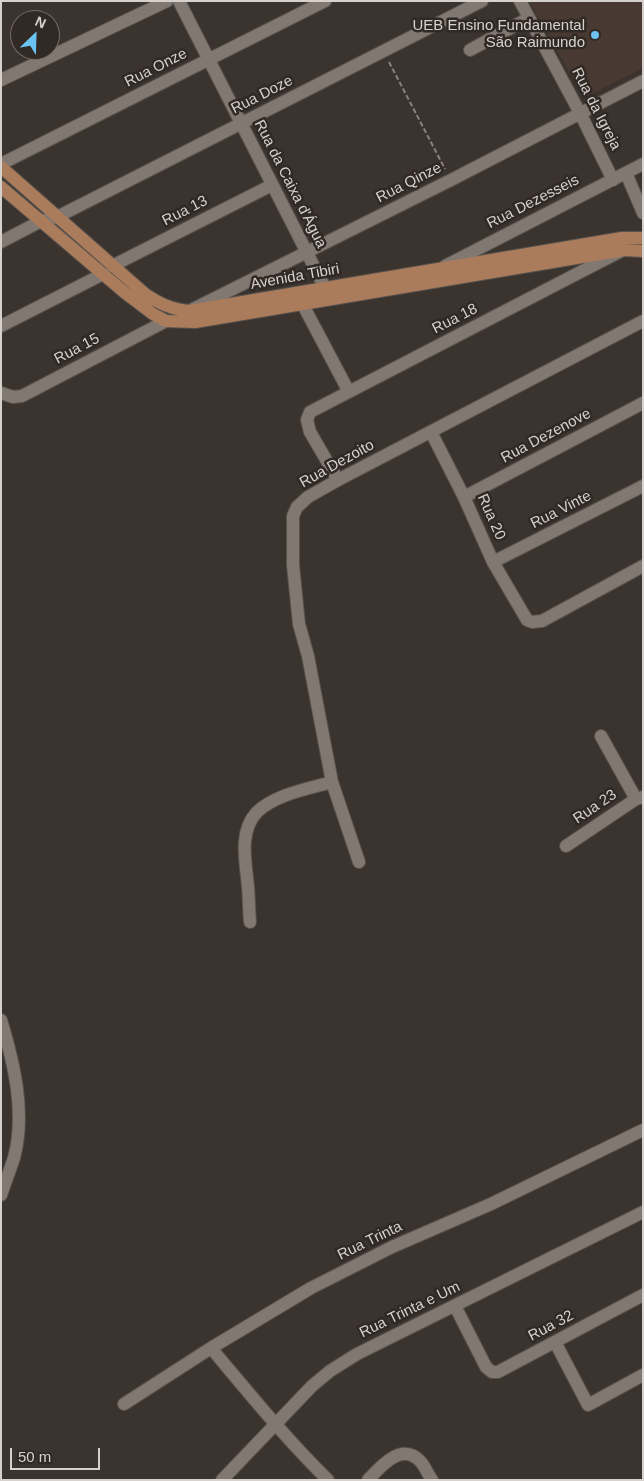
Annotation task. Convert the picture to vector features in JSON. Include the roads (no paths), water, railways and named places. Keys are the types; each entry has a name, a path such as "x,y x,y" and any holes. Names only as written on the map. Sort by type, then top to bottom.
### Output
{"main road":[{"name":"Avenida Tibiri","path":"1,166 57,217 148,311 166,321 195,322 303,305 623,244 643,238"},
{"name":"Avenida Tibiri","path":"1,187 41,221 107,270 162,305 174,310 189,311 438,270 623,244 643,251"}],"street":[{"path":"1,80 167,1"},
{"name":"Rua da Caixa d'Água","path":"179,1 331,300"},
{"name":"Rua Onze","path":"1,166 325,1"},
{"name":"Rua Doze","path":"1,242 41,221 57,217 482,1"},
{"name":"Rua da Igreja","path":"520,1 580,113 613,180"},
{"path":"470,50 529,18"},
{"name":"Rua Qinze","path":"189,311 307,253 643,81"},
{"name":"Rua Dezesseis","path":"438,270 643,164"},
{"path":"626,173 643,213"},
{"name":"Rua 13","path":"1,326 272,184"},
{"name":"Rua 18","path":"338,480 310,432 307,420 310,412 623,244"},
{"path":"303,305 349,392"},
{"name":"Rua 15","path":"1,393 13,397 22,396 166,321"},
{"name":"Rua Dezoito","path":"359,862 332,782 308,656 299,624 292,533 293,516 296,507 308,497 338,480 643,321"},
{"name":"Rua Dezenove","path":"464,497 643,403"},
{"name":"Rua 20","path":"431,432 464,497 493,562 529,621 542,621 642,567"},
{"name":"Rua Vinte","path":"493,562 643,486"},
{"path":"601,736 639,798"},
{"path":"250,922 244,852 245,838 253,818 257,812 272,802 303,790 332,782"},
{"name":"Rua 23","path":"566,846 639,798"},
{"path":"1,1020 12,1054 18,1097 16,1148 1,1195"},
{"name":"Rua Trinta","path":"124,1404 211,1348 311,1288 392,1247 490,1204 643,1130"},
{"name":"Rua Trinta e Um","path":"222,1480 312,1386 330,1371 358,1354 643,1212"},
{"name":"Rua 32","path":"455,1306 486,1367 492,1372 498,1372 643,1295"},
{"path":"555,1342 588,1406 643,1375"},
{"path":"211,1348 302,1455 328,1480"},
{"path":"368,1480 388,1460 405,1454 413,1456 421,1462 432,1480"}],"place":[{"name":"UEB Ensino Fundamental São Raimundo","path":"595,35"}]}
